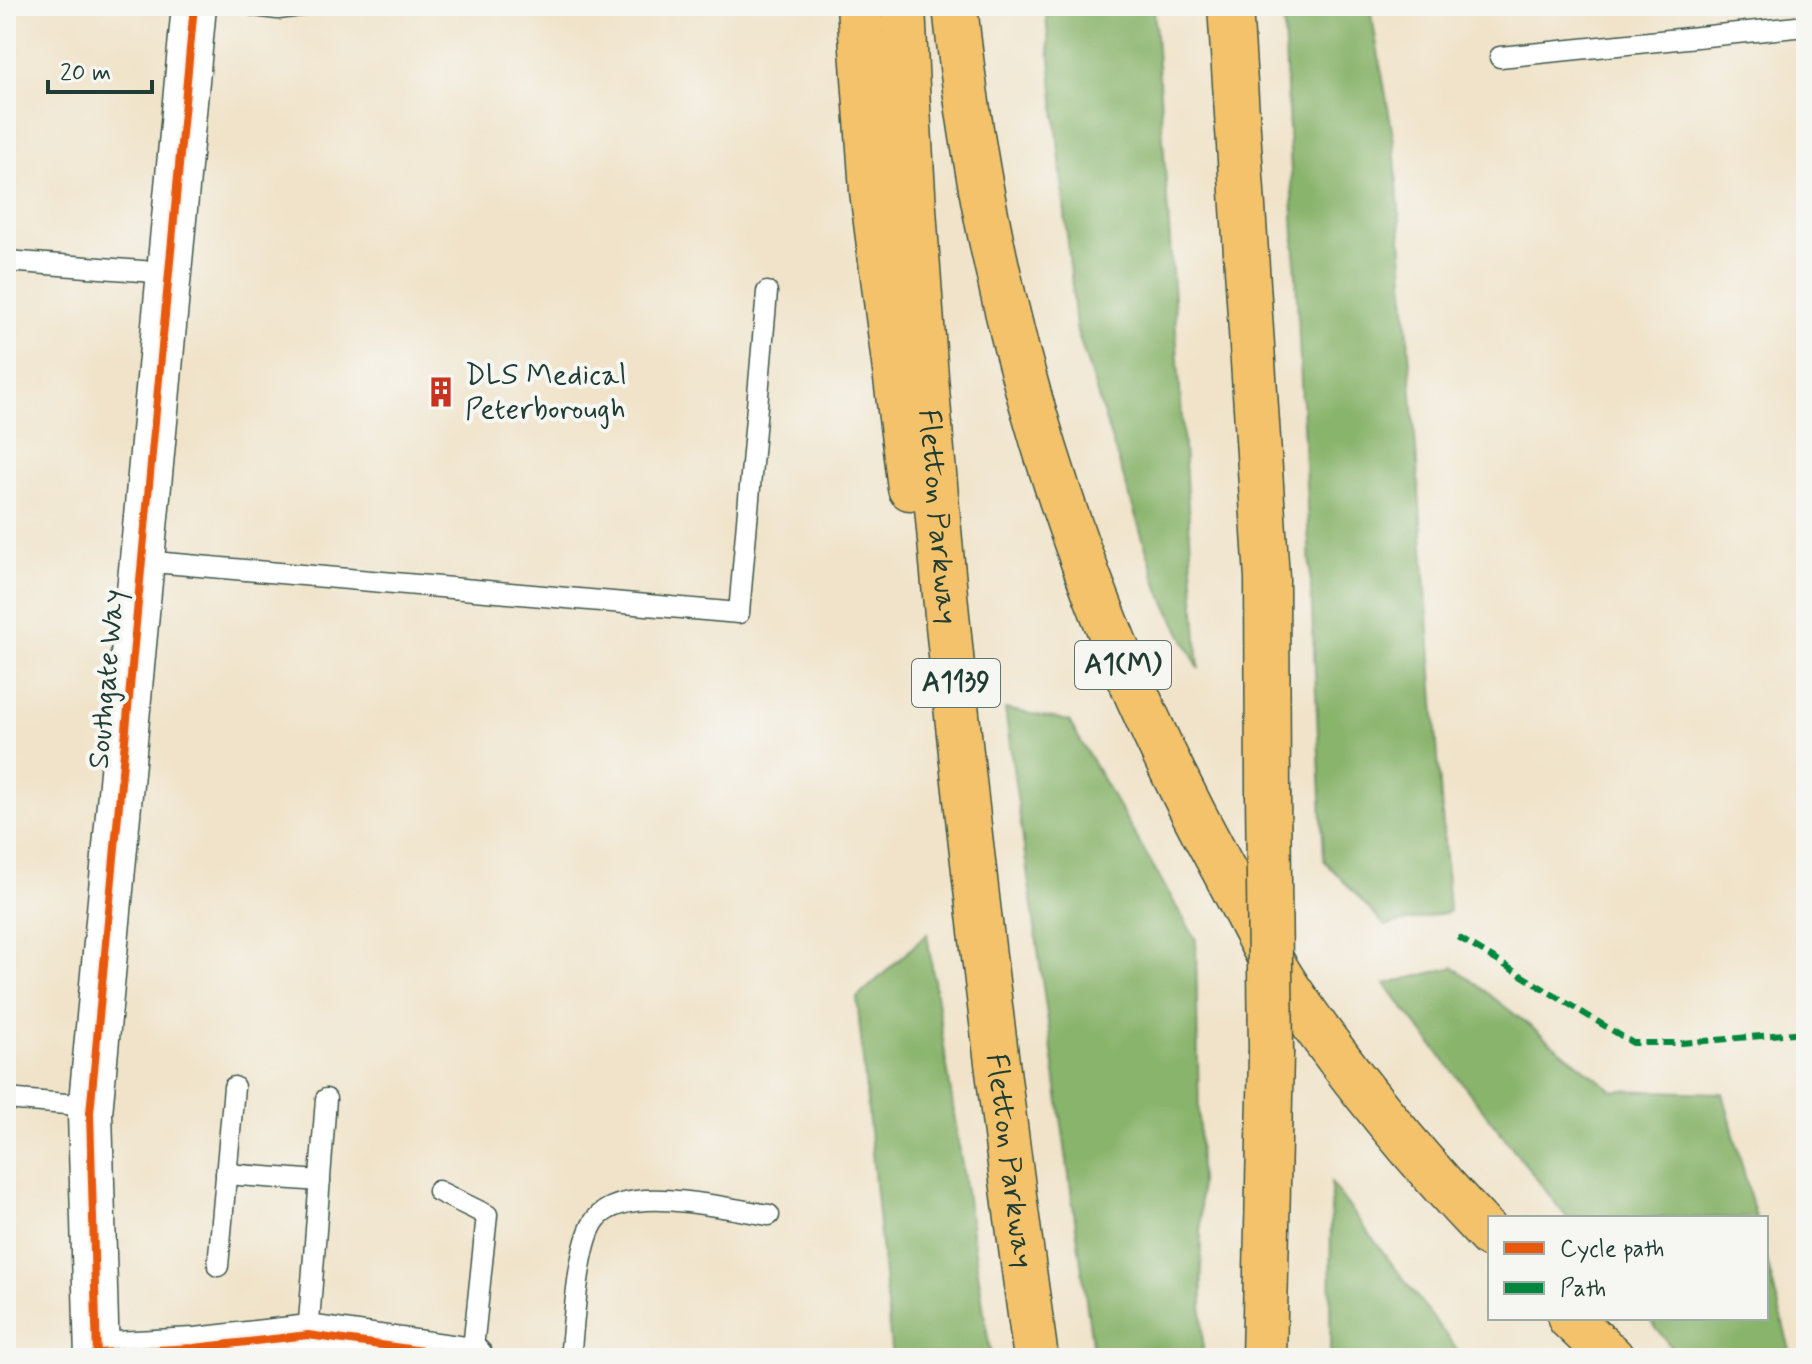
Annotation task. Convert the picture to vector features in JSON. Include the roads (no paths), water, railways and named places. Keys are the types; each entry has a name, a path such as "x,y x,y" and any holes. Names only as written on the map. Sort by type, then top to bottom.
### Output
{"highway":[{"path":"859,6 872,191 888,336 946,765 997,1072"},
{"name":"Fletton Parkway","path":"903,6 939,507 997,1072 1036,1358"},
{"name":"A1(M)","path":"955,6 976,176 1001,295 1053,483 1128,678 1194,816 1293,996 1419,1161 1488,1234"},
{"path":"1230,6 1267,578 1271,1054 1264,1358"},
{"path":"1572,1320 1612,1358"}],"street":[{"name":"Southgate Way","path":"96,1355 90,1106 194,6"},
{"path":"96,1355 308,1335 472,1358"}],"lane":[{"path":"255,6 278,9 300,6"},
{"path":"1500,57 1806,26"},
{"path":"6,261 169,273"},
{"path":"142,561 739,613 767,292"},
{"path":"218,1266 234,1087"},
{"path":"6,1099 90,1106"},
{"path":"308,1335 326,1099"},
{"path":"226,1174 320,1181"},
{"path":"438,1191 487,1215 472,1358"},
{"path":"570,1358 582,1257 596,1220 614,1206 649,1198 769,1215"}],"place":[{"name":"DLS Medical Peterborough","path":"441,392"}]}
